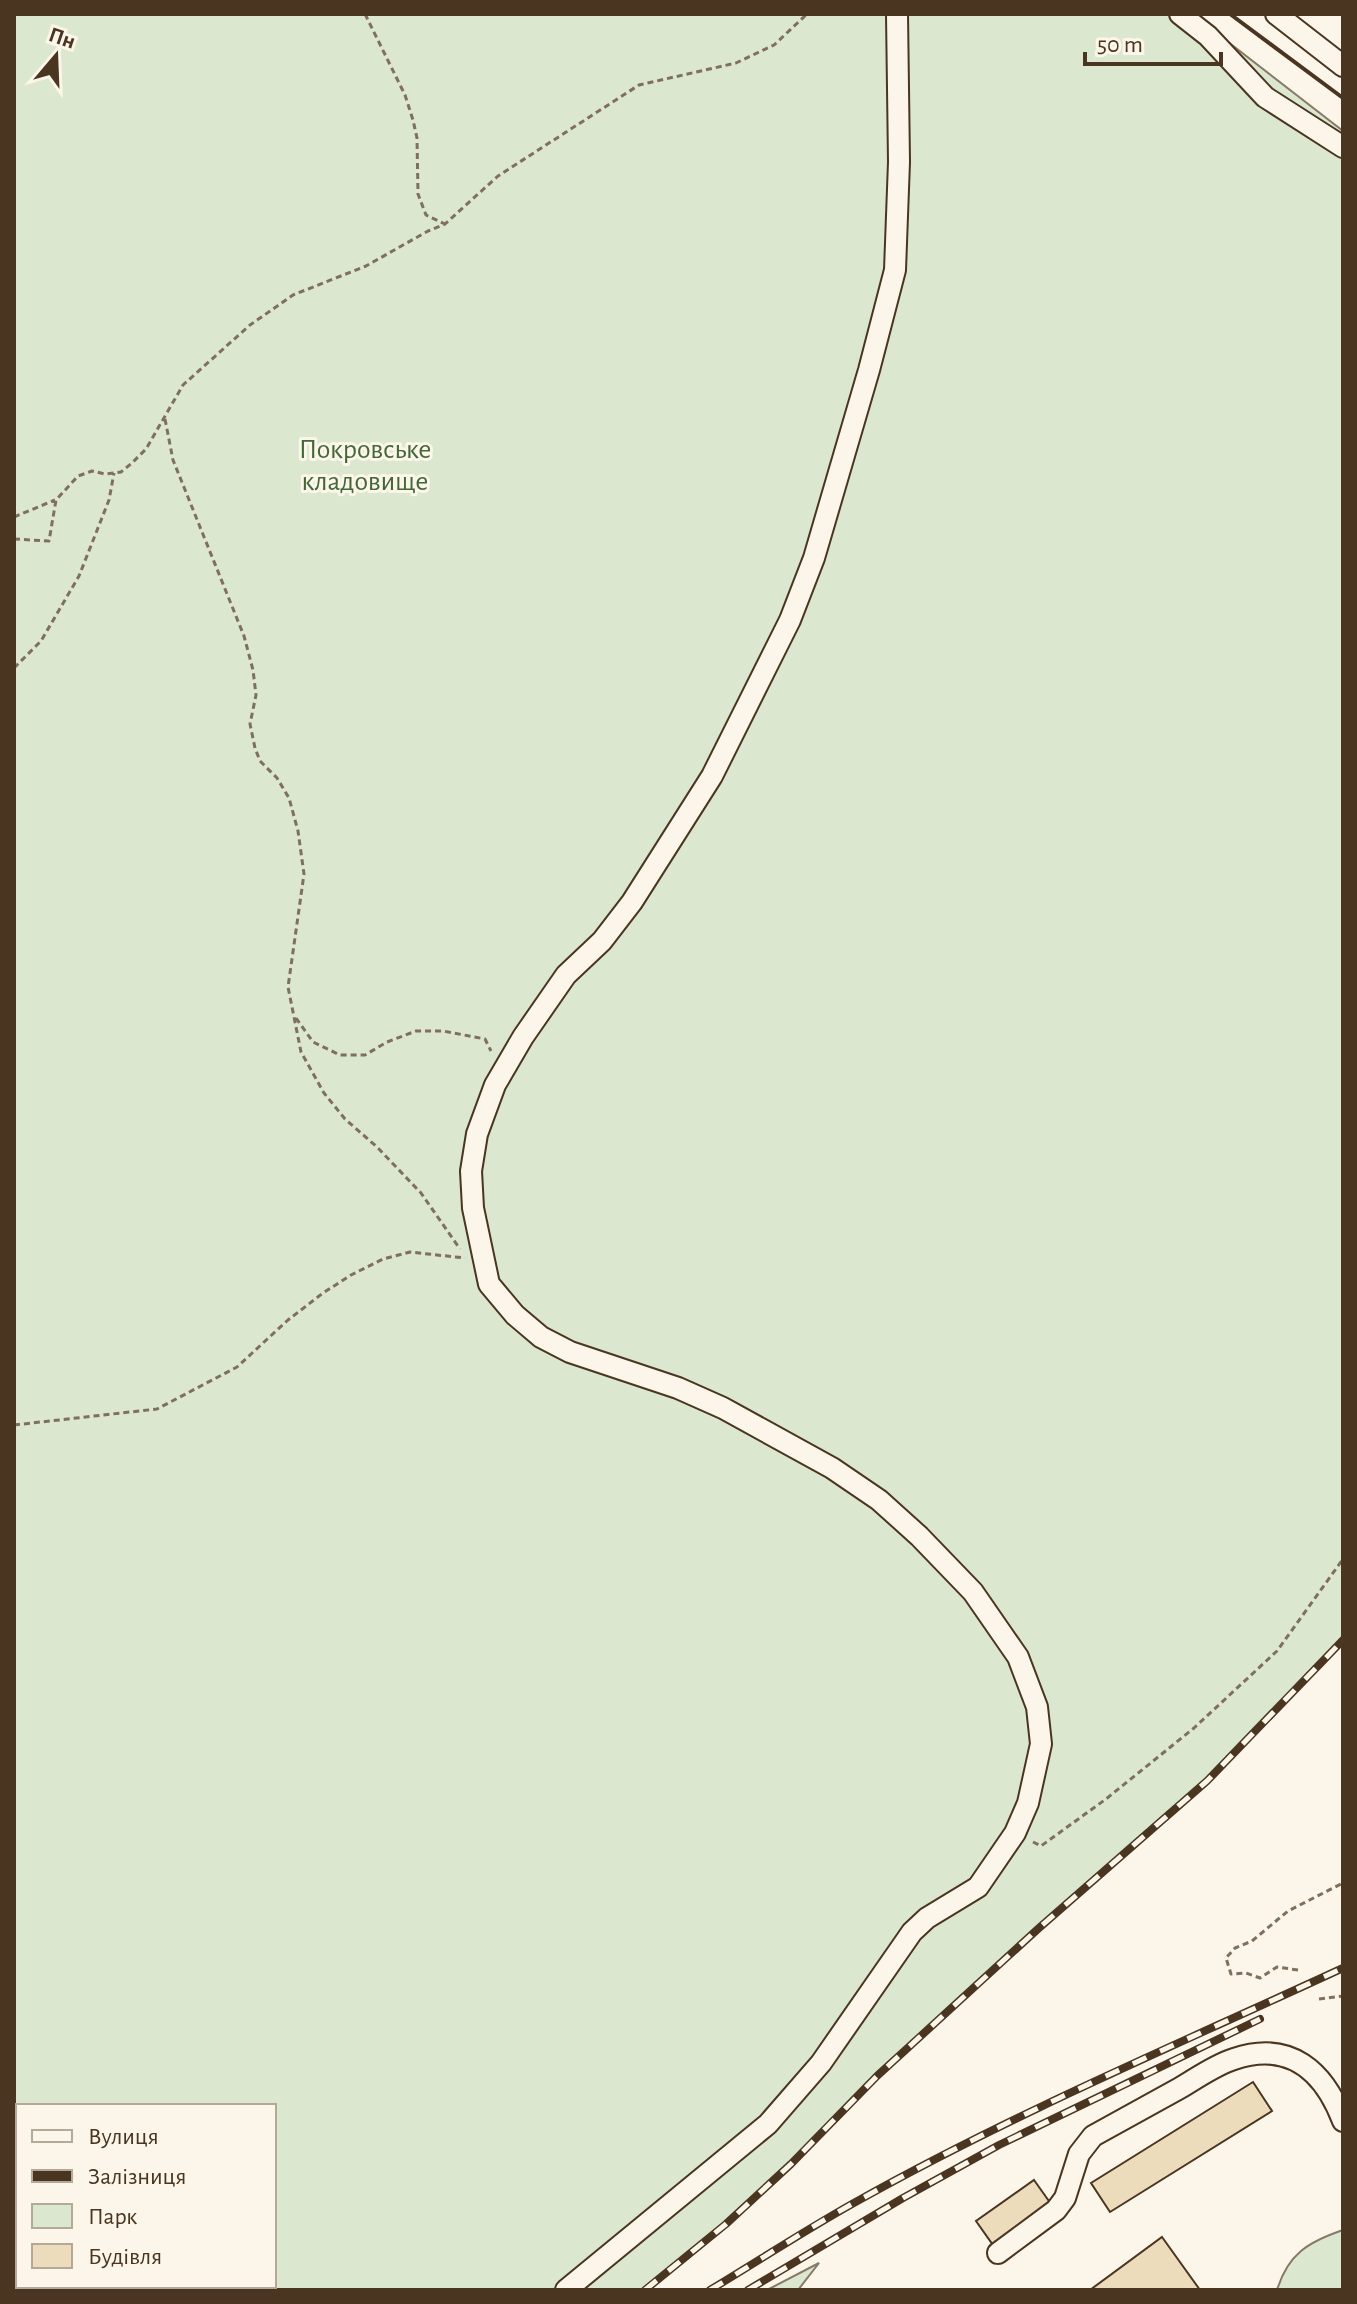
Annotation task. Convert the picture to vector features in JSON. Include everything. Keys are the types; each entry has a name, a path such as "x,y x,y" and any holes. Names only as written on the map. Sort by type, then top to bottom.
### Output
{"street":[{"path":"566,2290 768,2124 821,2063 912,1932 927,1918 978,1887 1015,1833 1028,1803 1041,1744 1037,1707 1018,1657 973,1592 919,1536 879,1500 832,1468 751,1423 690,1393 570,1352 541,1337 515,1315 489,1284 473,1208 471,1171 477,1134 495,1085 523,1037 566,975 602,941 632,902 712,776 790,620 814,558 866,384 895,270 899,162 897,14"},
{"path":"1180,14 1208,36 1265,97 1343,147"},
{"path":"1276,14 1343,66"},
{"path":"998,2253 1056,2210 1065,2198 1079,2154 1093,2136 1231,2060 1269,2053 1297,2060 1312,2069 1322,2081 1338,2106 1343,2121"}],"path":[{"path":"365,14 405,95 413,120 417,138 418,194 426,215 445,224"},
{"path":"14,517 56,500 78,476 92,471 121,472 146,449 183,385 261,317 293,295 366,266 445,224 498,176 639,85 736,63 774,45 807,14"},
{"path":"14,1425 157,1409 237,1367 323,1293 373,1264 410,1252 467,1258 421,1193 345,1119 324,1093 301,1052 288,987 304,874 298,831 289,798 277,778 260,761 255,748 250,724 256,695 244,636 173,460 165,419"},
{"path":"14,668 41,641 79,576 109,500 114,473"},
{"path":"14,539 49,541 56,500"},
{"path":"294,1015 313,1042 340,1055 365,1055 416,1031 443,1031 485,1039 494,1057 495,1085"},
{"path":"1015,1833 1041,1846 1106,1799 1194,1728 1277,1651 1343,1559"},
{"path":"1298,1970 1277,1967 1260,1978 1246,1973 1231,1974 1226,1958 1235,1948 1252,1941 1288,1911 1343,1883"},
{"path":"1319,1999 1343,1996"}],"green space":[{"name":"Покровське кладовище","path":"14,14 1192,14 1343,131 1343,1638 1207,1781 877,2076 791,2164 726,2224 645,2290 118,2288 276,2288 276,2104 16,2104 14,2200"},
{"path":"1343,2230 1343,2290 1277,2290 1293,2258 1319,2239"},
{"path":"819,2263 798,2290 767,2290"}],"building":[{"path":"1253,2082 1272,2111 1110,2212 1091,2183"},
{"path":"1034,2180 1051,2204 993,2245 976,2221"},
{"path":"1162,2237 1200,2290 1090,2290"}],"railway":[{"path":"645,2290 726,2224 791,2164 877,2076 1207,1781 1343,1640"},
{"path":"710,2290 920,2167 1100,2079 1343,1968"},
{"path":"748,2290 999,2145 1260,2019"}],"wall":[{"path":"1230,14 1343,98"}]}
